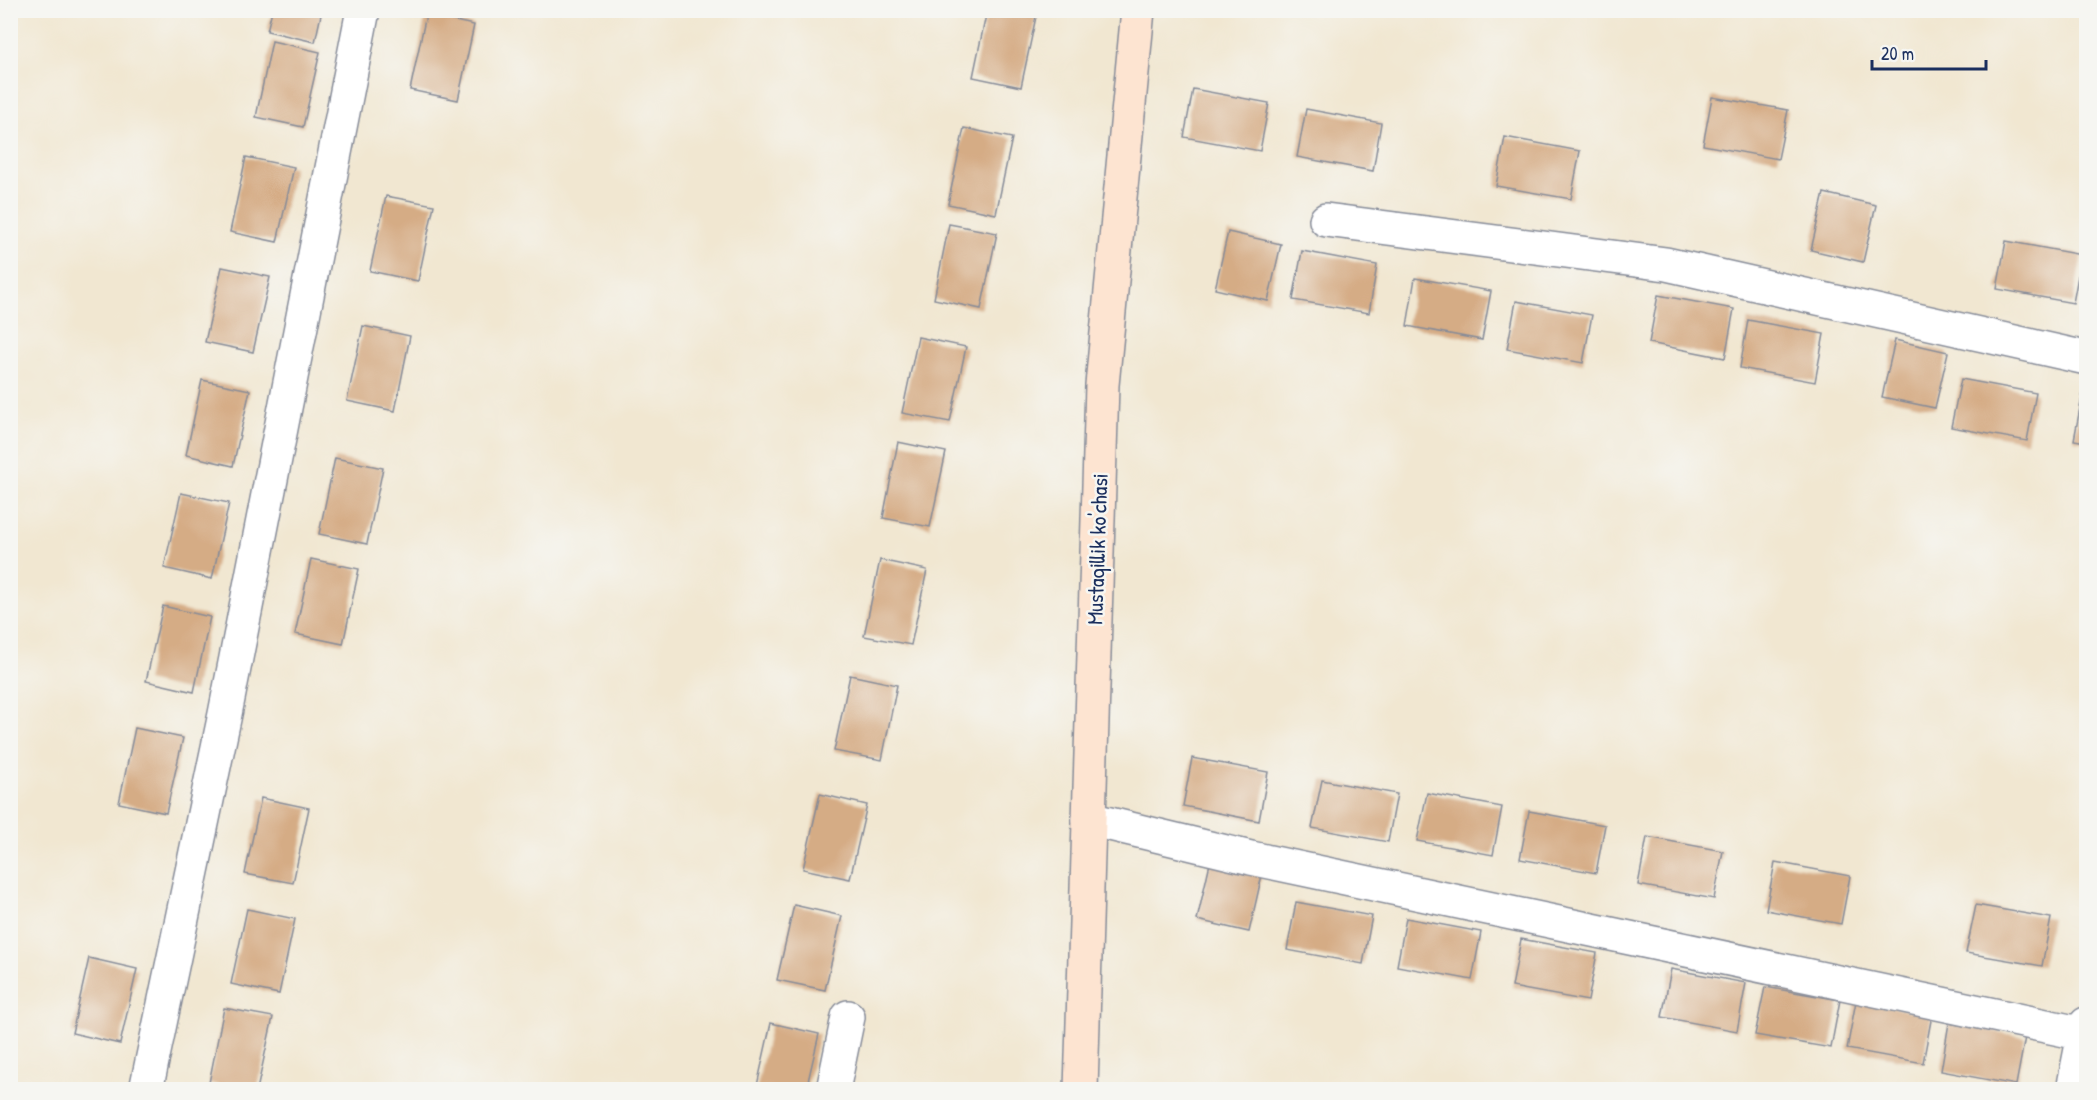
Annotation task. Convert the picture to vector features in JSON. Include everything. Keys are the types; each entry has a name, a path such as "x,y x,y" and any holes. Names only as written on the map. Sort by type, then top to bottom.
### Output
{"street":[{"path":"146,1089 225,714 363,10"},
{"name":"Mustaqillik ko'chasi","path":"1081,1089 1102,385 1138,10"},
{"path":"1326,220 1666,264 2086,358"},
{"path":"1089,819 1251,858 2085,1029 2073,1089"},
{"path":"833,1089 848,1017"}],"building":[{"path":"272,10 322,10 315,42 267,31"},
{"path":"987,10 1037,12 1021,87 973,77"},
{"path":"426,15 474,25 458,100 410,90"},
{"path":"272,41 320,52 303,127 256,117"},
{"path":"1193,89 1269,103 1260,151 1184,137"},
{"path":"1712,97 1788,110 1778,159 1703,145"},
{"path":"1306,109 1381,123 1373,171 1297,157"},
{"path":"964,128 1012,138 996,214 948,204"},
{"path":"1505,137 1580,151 1571,199 1496,186"},
{"path":"246,157 294,167 277,242 230,232"},
{"path":"1824,193 1876,205 1863,262 1811,250"},
{"path":"386,196 434,205 418,281 370,271"},
{"path":"949,224 997,233 981,309 934,299"},
{"path":"1228,232 1281,244 1268,301 1215,289"},
{"path":"2006,241 2082,255 2073,303 1997,289"},
{"path":"1302,251 1377,265 1369,313 1293,300"},
{"path":"222,267 270,277 253,352 205,342"},
{"path":"1415,278 1491,291 1482,340 1407,326"},
{"path":"1658,295 1734,309 1725,358 1649,343"},
{"path":"1516,301 1592,315 1583,363 1507,349"},
{"path":"1748,320 1824,334 1815,382 1740,368"},
{"path":"363,326 410,336 395,411 347,401"},
{"path":"918,337 966,347 950,422 902,413"},
{"path":"1895,340 1948,352 1935,408 1882,397"},
{"path":"1961,379 2036,393 2027,441 1951,427"},
{"path":"202,380 250,390 233,466 186,455"},
{"path":"2083,392 2086,392 2086,442 2074,440"},
{"path":"898,442 946,452 930,527 883,518"},
{"path":"335,458 383,468 367,544 319,534"},
{"path":"181,493 229,503 212,579 164,568"},
{"path":"311,559 359,569 343,644 295,634"},
{"path":"880,560 927,570 911,645 864,636"},
{"path":"163,606 210,617 194,692 146,681"},
{"path":"850,675 897,685 882,760 834,751"},
{"path":"135,728 183,738 166,813 119,803"},
{"path":"1192,758 1268,772 1259,821 1183,806"},
{"path":"1322,780 1397,794 1388,842 1312,828"},
{"path":"1427,793 1502,807 1493,855 1417,841"},
{"path":"820,794 867,805 850,879 803,869"},
{"path":"261,798 309,808 293,883 245,874"},
{"path":"1529,811 1605,825 1596,873 1520,859"},
{"path":"1647,837 1723,851 1714,899 1638,885"},
{"path":"1775,862 1850,876 1841,924 1766,910"},
{"path":"1210,863 1262,875 1249,932 1197,920"},
{"path":"1296,902 1372,916 1363,964 1287,950"},
{"path":"794,905 842,916 825,990 777,980"},
{"path":"1976,905 2051,918 2042,966 1966,953"},
{"path":"247,909 295,919 279,994 231,984"},
{"path":"1406,918 1481,932 1472,980 1397,966"},
{"path":"1521,939 1597,953 1588,1001 1512,987"},
{"path":"89,958 137,969 120,1044 72,1033"},
{"path":"1671,969 1746,983 1737,1031 1662,1017"},
{"path":"1765,987 1840,1000 1831,1048 1755,1035"},
{"path":"1856,1001 1932,1015 1923,1063 1847,1049"},
{"path":"224,1008 273,1017 257,1090 240,1090 209,1083"},
{"path":"771,1023 819,1034 806,1090 756,1090"},
{"path":"1949,1023 2025,1037 2016,1085 1941,1071"}]}
